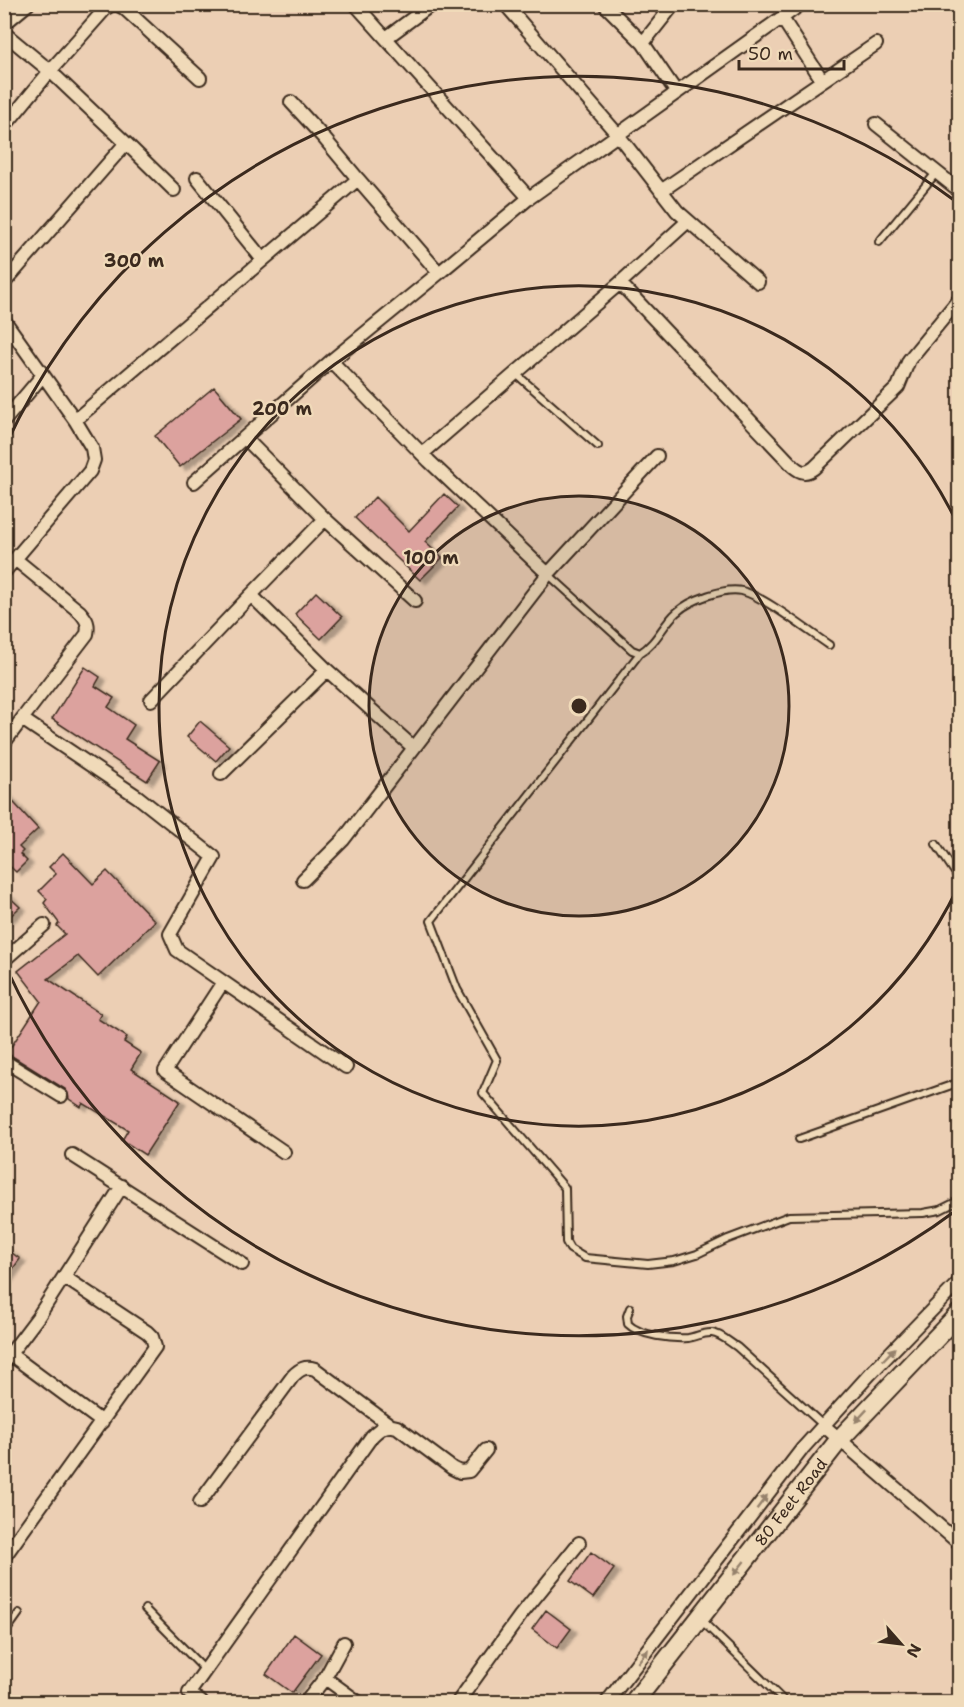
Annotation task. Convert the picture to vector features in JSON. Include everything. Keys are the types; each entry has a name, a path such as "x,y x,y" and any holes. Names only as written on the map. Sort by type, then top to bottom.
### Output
{"street":[{"path":"4,24 28,4"},
{"path":"4,127 106,8 115,4 124,8 200,78"},
{"path":"355,4 529,198"},
{"path":"386,38 432,4"},
{"path":"505,4 618,135 687,222 758,282"},
{"path":"604,4 643,43 677,93"},
{"path":"643,43 674,4"},
{"path":"194,482 331,361 529,198 801,4"},
{"path":"782,18 822,80"},
{"path":"4,33 50,71 174,190"},
{"path":"661,191 876,44"},
{"path":"291,102 440,273"},
{"path":"876,123 960,191"},
{"path":"4,283 126,143"},
{"path":"197,178 263,260"},
{"path":"75,420 358,179"},
{"path":"422,454 687,222"},
{"path":"620,283 793,466 804,472 809,472 814,468 891,394 901,381 914,353 960,298"},
{"path":"4,320 75,420 92,448 94,460 90,471 4,572"},
{"path":"331,361 422,454 548,574"},
{"path":"4,421 43,375"},
{"path":"245,438 324,519 415,601"},
{"path":"303,880 343,840 548,574 657,456"},
{"path":"151,700 324,519"},
{"path":"4,743 87,634 88,626 87,619 80,612 15,559"},
{"path":"251,595 327,670 414,748"},
{"path":"221,774 327,670"},
{"path":"22,719 138,797 214,857 170,934 177,950 346,1067"},
{"path":"4,960 44,925"},
{"path":"224,982 165,1071 284,1152"},
{"path":"4,1060 61,1096"},
{"path":"72,1155 242,1264"},
{"path":"102,1422 7,1358 64,1277 122,1186"},
{"path":"4,1557 152,1352 155,1343 147,1332 64,1277"},
{"path":"607,1702 803,1448 870,1374 960,1281"},
{"name":"80 Feet Road","path":"634,1702 839,1440 960,1313"},
{"path":"200,1502 292,1376 300,1369 307,1367 315,1369 390,1425 397,1427 460,1472 469,1471 486,1450"},
{"path":"201,1702 189,1693 372,1436 380,1428 390,1425"},
{"path":"823,1425 957,1537"},
{"path":"458,1702 520,1616 579,1543"},
{"path":"306,1702 325,1678 344,1643"},
{"path":"325,1678 358,1702"}],"lane":[{"path":"879,242 937,172"},
{"path":"515,374 598,447"},
{"path":"548,574 632,650 640,653"},
{"path":"829,645 756,597 740,590 722,591 695,600 676,612 649,648 640,653 431,921 457,989 497,1060 483,1094 565,1188 566,1242 570,1249 585,1258 656,1263 674,1261 697,1254 753,1228 789,1216 923,1213 940,1210 960,1200"},
{"path":"936,844 960,880"},
{"path":"799,1139 960,1082"},
{"path":"630,1308 627,1316 628,1324 634,1330 646,1334 689,1338 710,1332 721,1336 737,1347 823,1425"},
{"path":"145,1609 205,1670"},
{"path":"4,1634 19,1613"},
{"path":"700,1619 786,1702"}],"building":[{"path":"214,387 241,419 180,467 155,436"},
{"path":"444,494 458,507 425,542 442,558 420,580 355,518 375,497 409,531"},
{"path":"316,592 342,617 321,639 295,614"},
{"path":"85,667 100,677 95,686 114,698 108,707 134,725 125,739 160,761 147,781 52,719"},
{"path":"200,721 229,746 216,761 187,737"},
{"path":"4,792 38,829 19,847 23,851 20,854 27,861 16,872 4,861"},
{"path":"63,853 93,884 107,871 155,921 98,977 78,956 48,979 101,1014 98,1019 127,1037 124,1042 141,1053 131,1069 180,1101 145,1155 122,1140 128,1130 83,1103 81,1107 69,1099 65,1089 7,1053 41,1001 18,971 65,934 57,926 59,923 44,903 47,899 39,891 56,874 49,867"},
{"path":"4,892 20,907 4,922"},
{"path":"4,1247 20,1259 4,1281"},
{"path":"591,1552 614,1569 593,1598 570,1581"},
{"path":"546,1610 571,1629 557,1648 532,1629"},
{"path":"294,1634 321,1654 292,1693 266,1674"}]}
